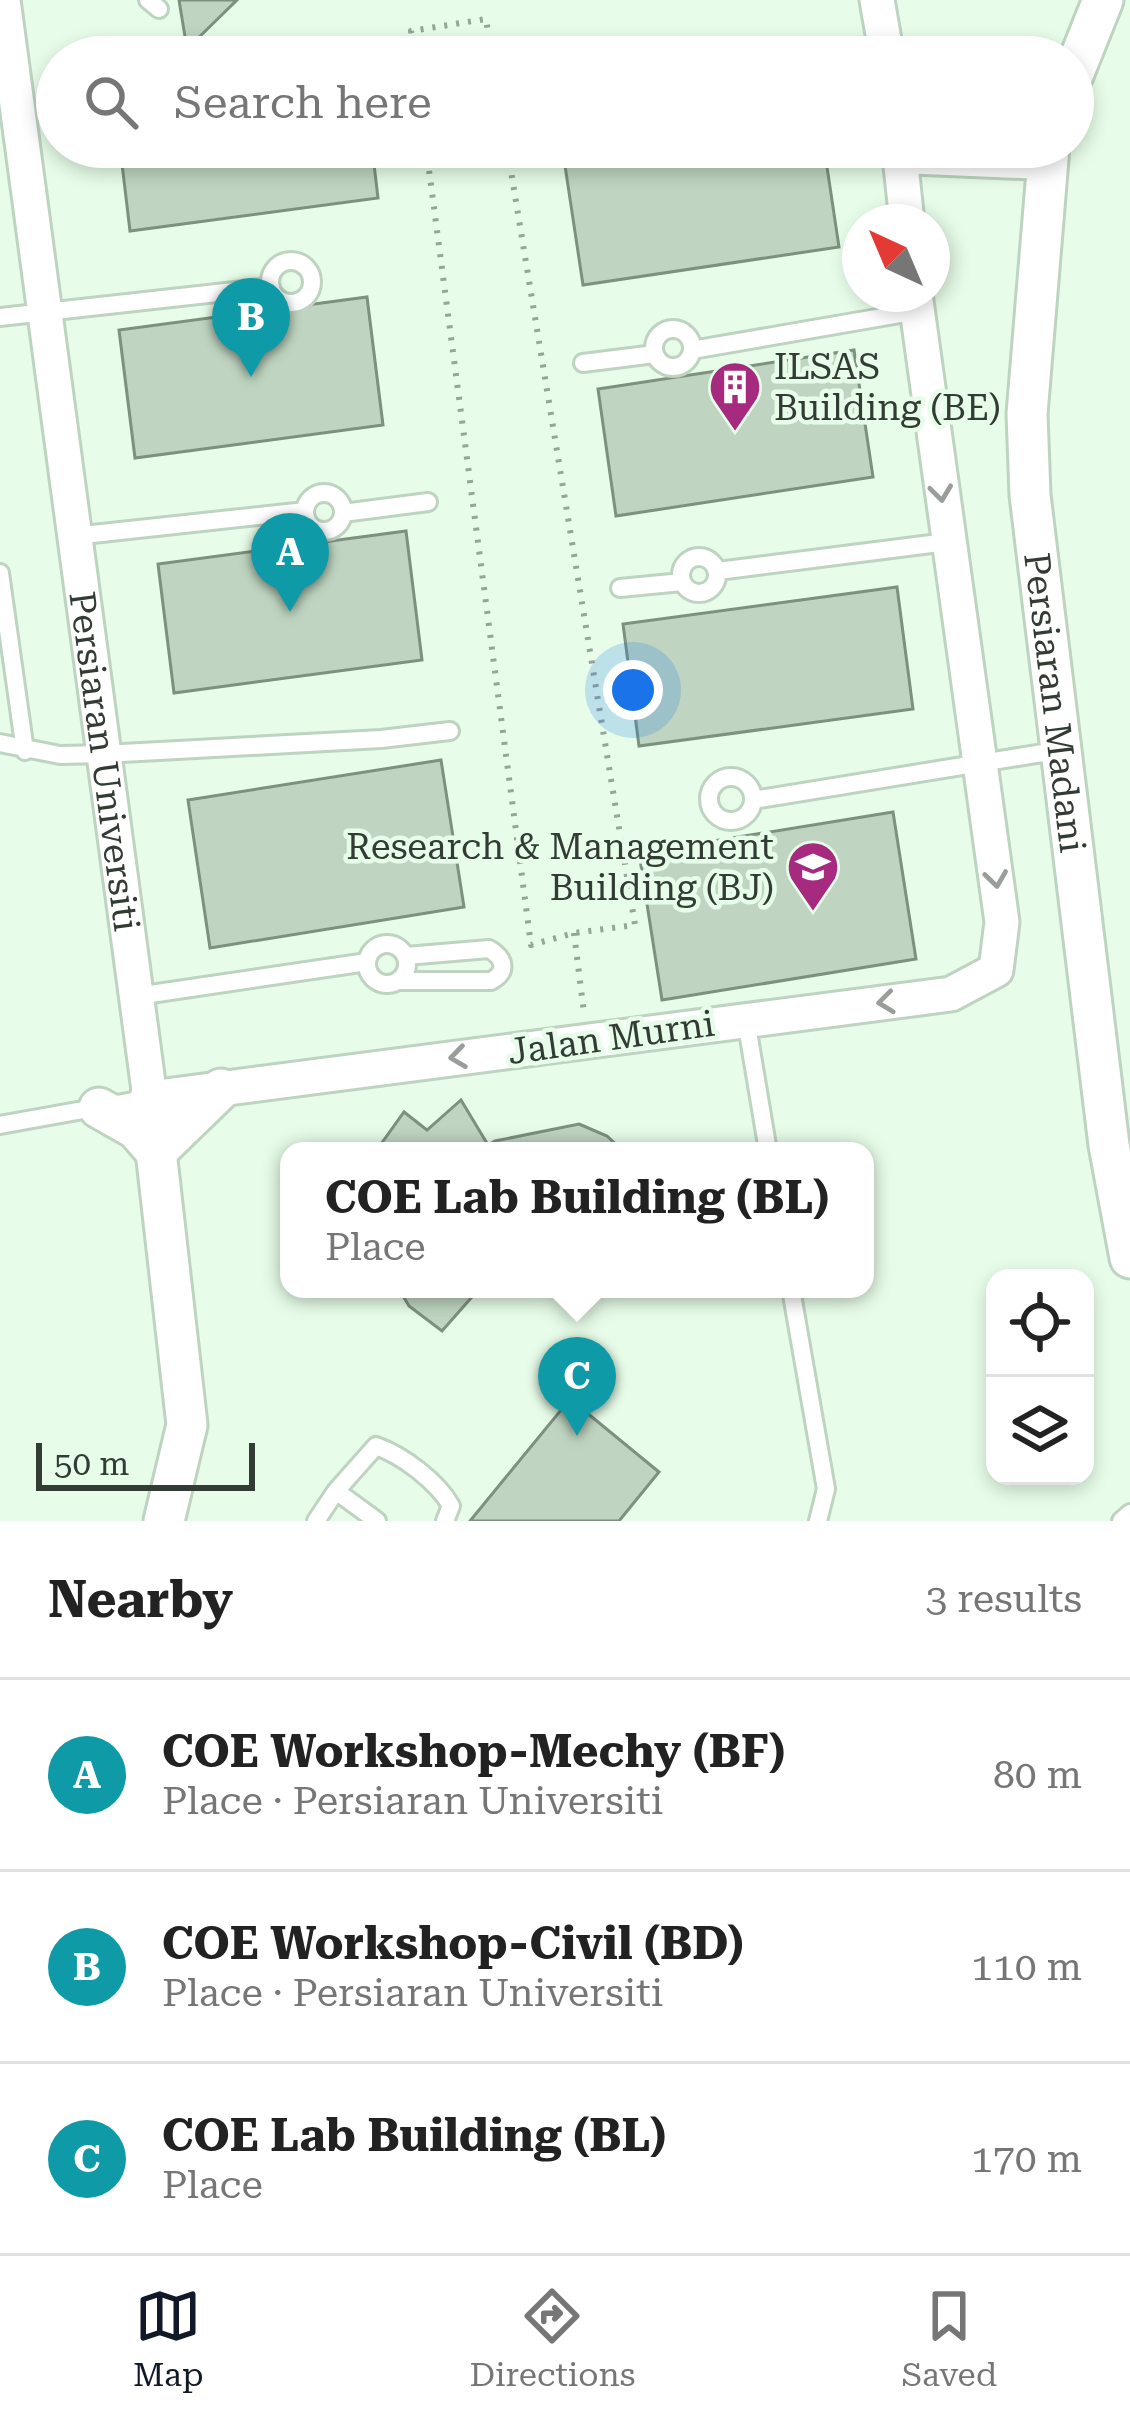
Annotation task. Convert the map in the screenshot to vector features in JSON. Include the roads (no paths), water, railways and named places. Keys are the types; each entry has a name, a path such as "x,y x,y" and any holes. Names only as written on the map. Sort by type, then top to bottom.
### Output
{"street":[{"name":"Persiaran Universiti","path":"3,0 137,996 187,1425 164,1521"},
{"path":"877,0 883,36"},
{"path":"1089,36 1103,0"},
{"path":"901,168 905,204"},
{"name":"Persiaran Madani","path":"1047,168 1028,414 1030,495 1109,1145 1130,1258"},
{"path":"917,312 979,764"},
{"name":"Jalan Murni","path":"150,1098 951,994 997,970 1002,922 979,764"},
{"path":"99,1108 136,1129 156,1152 220,1089"}],"lane":[{"path":"0,317 271,287"},
{"path":"655,354 675,367 692,350 869,312"},
{"path":"655,354 657,337 672,329 687,335 692,350"},
{"path":"583,363 655,354"},
{"path":"74,536 305,511 313,496 321,493 337,498 344,513 428,502"},
{"path":"718,571 947,542"},
{"path":"694,557 709,559 718,571 705,593 687,590 682,582 682,567 694,557"},
{"path":"0,573 26,751"},
{"path":"620,588 682,582"},
{"path":"0,743 26,751 104,754 450,731"},
{"path":"753,800 1062,750"},
{"path":"398,981 406,956 401,949 384,944 369,954 373,979 381,983 491,981 503,968 501,959 489,949 406,956"},
{"path":"137,996 367,962"},
{"path":"746,1019 766,1142"},
{"path":"0,1125 150,1098"},
{"path":"793,1298 826,1489 818,1521"},
{"path":"316,1521 336,1490 376,1446 390,1451 445,1494 451,1506 446,1521"},
{"path":"336,1490 377,1521"},
{"path":"1121,1521 1130,1513"}],"place":[{"name":"COE Workshop-Civil (BD)","path":"251,377"},
{"name":"ILSAS Building (BE)","path":"735,433"},
{"name":"COE Workshop-Mechy (BF)","path":"290,612"},
{"name":"Research & Management Building (BJ)","path":"813,913"},
{"name":"COE Lab Building (BL)","path":"577,1436"}]}
